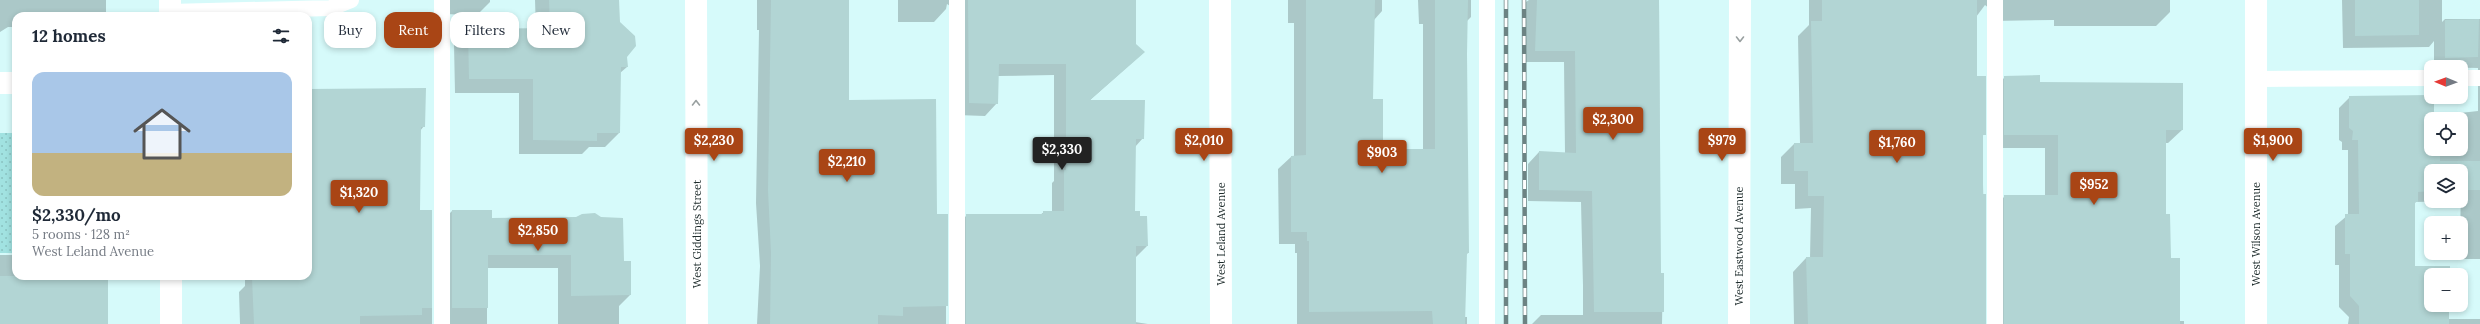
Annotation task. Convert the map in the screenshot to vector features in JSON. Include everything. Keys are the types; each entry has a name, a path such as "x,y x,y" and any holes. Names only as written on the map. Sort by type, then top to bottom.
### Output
{"street":[{"name":"West Giddings Street","path":"696,0 697,324"},
{"name":"West Leland Avenue","path":"1220,0 1221,324"},
{"name":"West Eastwood Avenue","path":"1739,324 1740,0"},
{"name":"West Wilson Avenue","path":"2256,0 2256,324"},
{"path":"0,83 12,83"},
{"path":"171,280 171,324"}],"lane":[{"path":"170,9 331,8 351,0"},
{"path":"442,0 442,324"},
{"path":"957,0 957,324"},
{"path":"1487,0 1487,324"},
{"path":"1995,0 1995,324"},
{"path":"2256,79 2424,78"},
{"path":"2468,78 2480,78"}],"shaded area":[{"path":"0,133 12,133 12,253 0,253"}],"building":[{"path":"549,0 619,0 620,22 635,36 636,46 627,57 628,67 621,67 620,133 597,133 597,141 533,140 533,79 469,79 468,48 519,48 519,28 527,28 527,48 585,48 585,12 549,12"},
{"path":"771,0 849,0 849,100 936,99 937,214 948,214 948,306 903,307 903,316 878,315 878,324 770,324 771,253 768,190"},
{"path":"968,0 1136,0 1136,44 1145,52 1090,100 1145,100 1144,139 1136,139 1135,211 1140,211 1140,216 1147,216 1148,246 1136,246 1136,324 966,324 966,214 1043,214 1043,211 1064,211 1064,170 1066,170 1066,64 999,64 998,104 969,103"},
{"path":"1306,0 1375,0 1373,99 1383,99 1383,149 1435,149 1435,0 1468,0 1467,54 1469,253 1467,253 1465,324 1433,324 1432,311 1309,312 1309,241 1307,241 1307,232 1291,232 1291,156 1306,155"},
{"path":"1537,0 1659,0 1661,273 1664,273 1664,312 1594,312 1592,191 1539,190 1539,151 1576,153 1575,51 1535,51"},
{"path":"1822,0 1977,0 1977,76 1986,76 1986,135 1983,135 1983,194 1986,194 1986,324 1808,324 1806,257 1823,257 1824,196 1808,196 1808,171 1794,171 1794,143 1813,143 1811,21 1822,21"},
{"path":"2355,0 2419,0 2419,35 2355,36"},
{"path":"2479,19 2478,57 2445,58 2445,20"},
{"path":"2040,75 2040,82 2183,83 2183,130 2166,130 2166,214 2170,214 2171,258 2180,258 2180,324 2004,324 2004,195 2058,195 2058,135 2004,135 2004,76"},
{"path":"426,88 425,127 421,127 420,210 432,210 432,308 422,308 422,315 360,316 360,324 254,324 252,280 312,280 312,89"},
{"path":"2424,95 2424,104 2434,104 2434,112 2424,112 2424,156 2440,156 2440,161 2480,161 2480,190 2468,190 2468,164 2424,164 2424,192 2418,192 2418,202 2415,202 2415,266 2450,266 2450,268 2424,268 2424,312 2449,312 2449,324 2359,324 2359,306 2350,296 2350,254 2345,254 2345,214 2359,214 2358,140 2352,140 2353,131 2349,128 2349,96"},
{"path":"452,210 492,210 492,218 576,217 582,214 595,213 601,217 623,218 624,261 631,261 631,295 571,296 571,255 488,255 488,308 452,308"},
{"path":"0,276 12,276 12,280 108,280 108,324 0,324"}],"railway":[{"path":"1506,0 1506,324"},
{"path":"1524,0 1525,324"}]}
